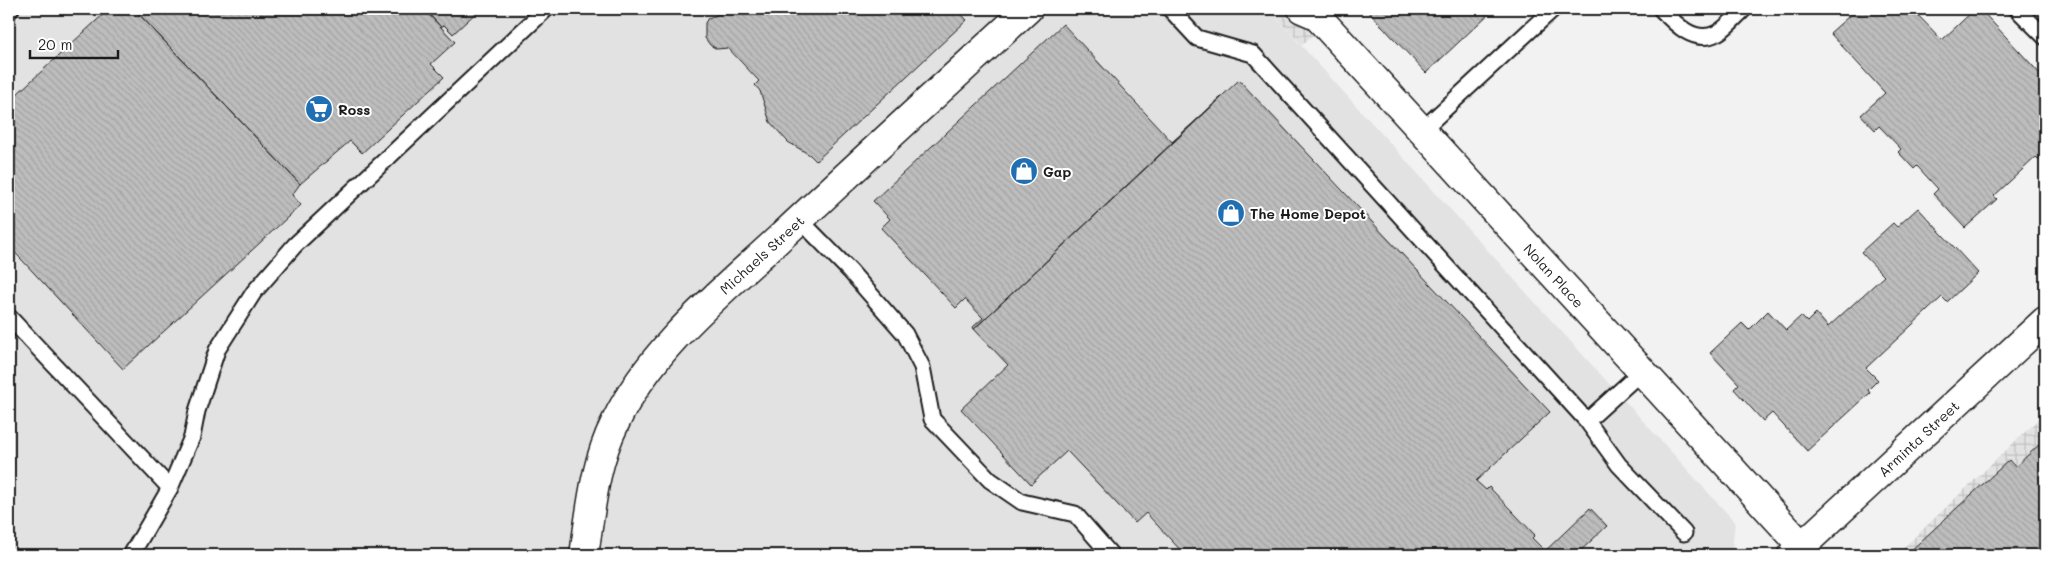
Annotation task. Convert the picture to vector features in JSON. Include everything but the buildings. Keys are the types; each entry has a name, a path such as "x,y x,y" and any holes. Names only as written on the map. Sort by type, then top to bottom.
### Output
{"street":[{"name":"Michaels Street","path":"584,555 595,480 604,449 629,398 655,361 680,332 1028,9"},
{"name":"Nolan Place","path":"1302,9 1316,15 1422,130 1642,371 1801,552"},
{"name":"Arminta Street","path":"1801,552 2045,321"}],"lane":[{"path":"131,555 170,488 192,437 197,411 217,350 254,292 295,246 546,9"},
{"path":"1170,9 1197,38 1253,54 1587,421 1619,465 1684,533"},
{"path":"1422,130 1554,9"},
{"path":"1660,9 1678,27 1702,38 1718,33 1744,9"},
{"path":"2017,9 2045,37"},
{"path":"800,220 850,271 905,334 922,367 932,419 938,426 990,480 1022,502 1075,514 1111,555"},
{"path":"9,317 170,488"},
{"path":"1587,421 1642,371"}],"shaded area":[{"path":"9,9 1268,9 1735,522 1732,550 1727,555 9,555"},
{"path":"1268,9 1340,9 1302,45"},
{"path":"2045,413 2045,555 1896,555"}],"place":[{"name":"Ross","path":"319,109"},
{"name":"Gap","path":"1024,171"},
{"name":"The Home Depot","path":"1231,213"}]}
